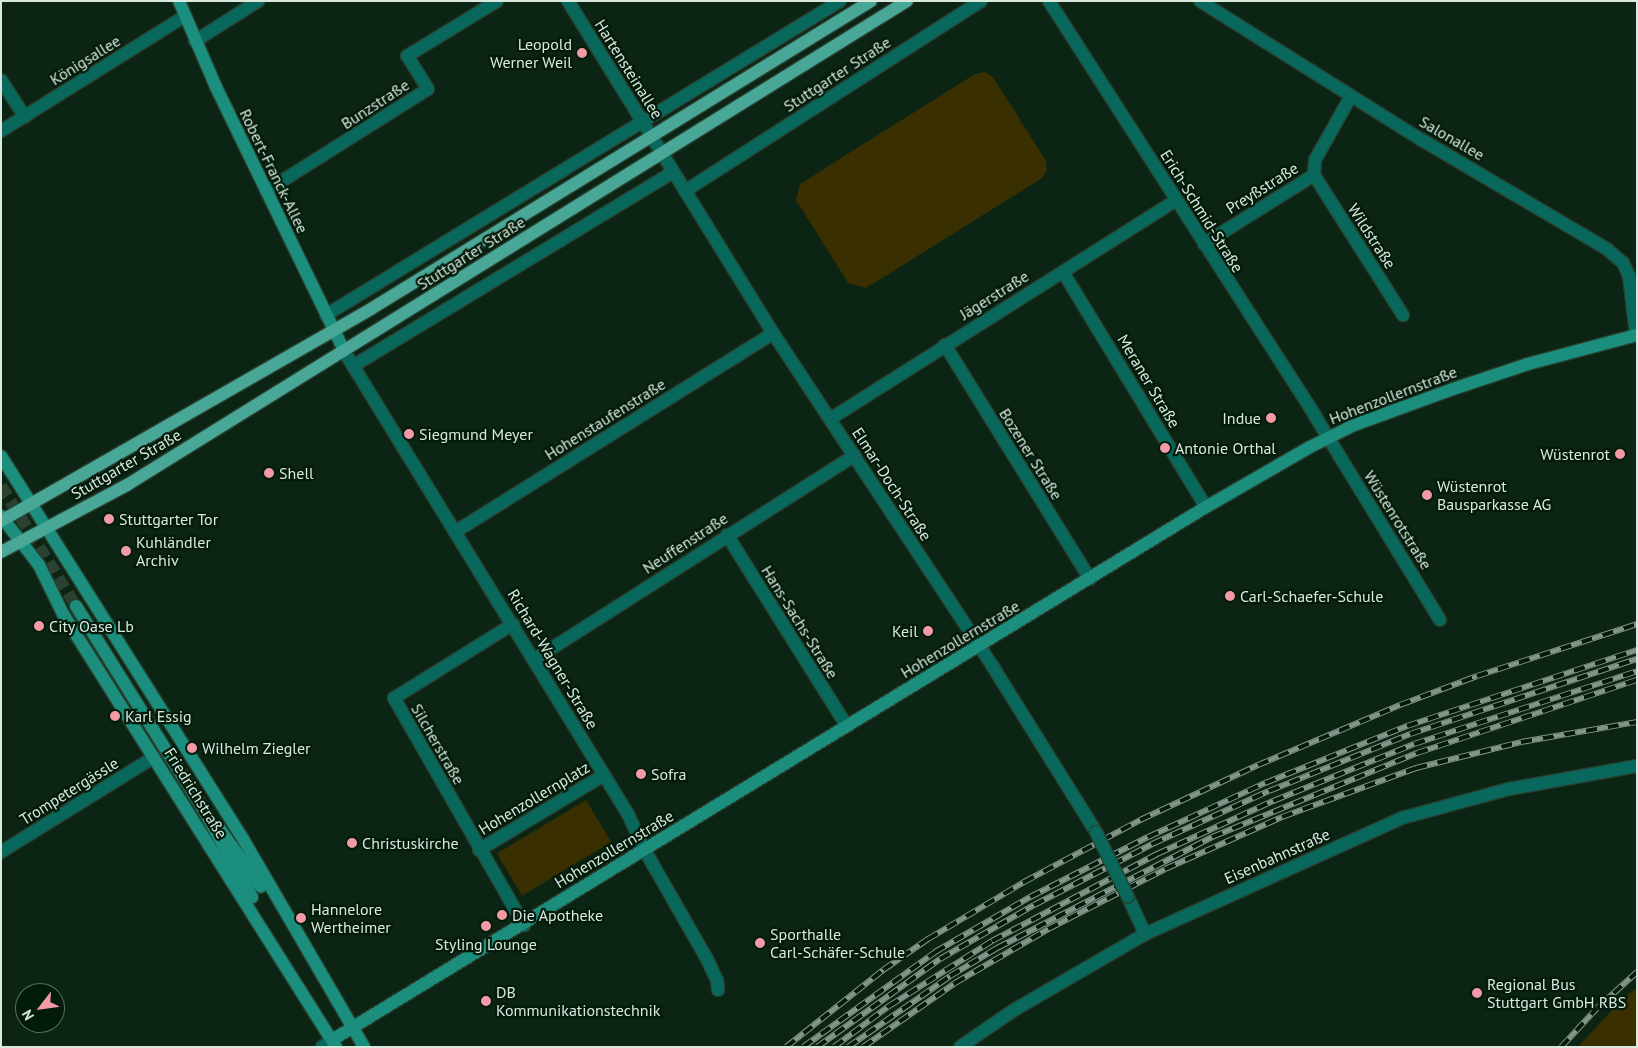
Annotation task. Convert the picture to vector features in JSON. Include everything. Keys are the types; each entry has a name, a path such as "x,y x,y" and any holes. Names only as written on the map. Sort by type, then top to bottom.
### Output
{"main road":[{"name":"Robert-Franck-Allee","path":"179,1 195,40 266,191 344,351"},
{"name":"Stuttgarter Straße","path":"21,540 2,519 32,504 333,330 652,137 871,1"},
{"name":"Stuttgarter Straße","path":"1,552 127,485 907,1"},
{"name":"Hohenzollernstraße","path":"330,1045 353,1027 524,925 644,849 1206,507 1328,438 1354,425 1481,379 1633,337"},
{"path":"1,456 48,526"},
{"name":"Friedrichstraße","path":"48,526 243,839 278,902 342,1005 364,1047"},
{"name":"Friedrichstraße","path":"21,540 39,565 63,614 266,934 330,1045"},
{"name":"Friedrichstraße","path":"76,606 203,809 257,908 266,934"},
{"name":"Friedrichstraße","path":"203,809 262,888 278,902"}],"street":[{"path":"195,40 258,1"},
{"name":"Bunzstraße","path":"266,191 428,89 407,56 497,1"},
{"name":"Hartensteinallee","path":"568,1 662,153"},
{"name":"Stuttgarter Straße","path":"685,191 981,1"},
{"name":"Erich-Schmid-Straße","path":"1049,1 1328,438"},
{"name":"Salonallee","path":"1200,1 1351,96 1586,235 1623,263 1629,276 1633,337"},
{"path":"839,2 847,17"},
{"name":"Stuttgarter Straße","path":"326,315 839,2"},
{"name":"Königsallee","path":"1,131 186,16"},
{"path":"1,80 25,117"},
{"name":"Preyßstraße","path":"1204,244 1314,175 1315,160 1351,96"},
{"name":"Elmar-Doch-Straße","path":"662,153 773,333 855,456 1083,810 1096,832 1145,934"},
{"path":"353,366 673,172"},
{"name":"Wildstraße","path":"1314,175 1404,315"},
{"name":"Jägerstraße","path":"830,418 1176,200"},
{"name":"Meraner Straße","path":"1063,272 1206,507"},
{"name":"Hohenstaufenstraße","path":"455,532 773,333"},
{"name":"Bozener Straße","path":"945,345 1090,579"},
{"name":"Richard-Wagner-Straße","path":"344,351 535,659 604,775 707,959 717,980 718,990"},
{"name":"Wüstenrotstraße","path":"1328,438 1440,620"},
{"name":"Neuffenstraße","path":"535,659 726,536 855,456"},
{"name":"Hans-Sachs-Straße","path":"726,536 846,726"},
{"name":"Silcherstraße","path":"478,850 394,698 513,624"},
{"name":"Trompetergässle","path":"1,852 154,757"},
{"name":"Eisenbahnstraße","path":"960,1047 1014,1010 1145,934 1402,818 1509,788 1637,766"},
{"name":"Hohenzollernplatz","path":"524,925 478,850 604,775"}],"shaded area":[{"path":"985,72 993,77 1046,161 1047,170 1042,178 866,288 848,283 796,200 800,184 975,74"},
{"path":"586,800 611,842 522,896 497,854"},
{"path":"1637,988 1637,1047 1578,1047 1623,998"}],"tunnel":[{"path":"1,486 76,606"}],"railway":[{"path":"786,1047 883,970 928,939 1024,882 1140,820 1258,765 1400,705 1477,676 1637,624"},
{"path":"803,1047 935,952 1030,897 1148,837 1265,783 1407,726 1637,650"},
{"path":"817,1047 940,959 1034,905 1152,844 1269,791 1410,734 1637,659"},
{"path":"834,1047 889,1006 992,941 1157,854 1273,801 1414,744 1637,671"},
{"path":"848,1047 950,976 997,948 1212,837 1417,753 1637,680"},
{"path":"863,1047 955,983 1048,929 1165,869 1282,817 1416,768 1521,742 1637,722"},
{"path":"1561,1047 1597,1008 1637,972"}],"place":[{"name":"Leopold Werner Weil","path":"582,53"},
{"name":"Indue","path":"1271,418"},
{"name":"Siegmund Meyer","path":"409,434"},
{"name":"Antonie Orthal","path":"1165,448"},
{"name":"Wüstenrot","path":"1620,454"},
{"name":"Shell","path":"269,473"},
{"name":"Wüstenrot Bausparkasse AG","path":"1427,495"},
{"name":"Stuttgarter Tor","path":"109,519"},
{"name":"Kuhländler Archiv","path":"126,551"},
{"name":"Carl-Schaefer-Schule","path":"1230,596"},
{"name":"City Oase Lb","path":"39,626"},
{"name":"Keil","path":"928,631"},
{"name":"Karl Essig","path":"115,716"},
{"name":"Wilhelm Ziegler","path":"192,748"},
{"name":"Sofra","path":"641,774"},
{"name":"Christuskirche","path":"352,843"},
{"name":"Die Apotheke","path":"502,915"},
{"name":"Hannelore Wertheimer","path":"301,918"},
{"name":"Styling Lounge","path":"486,926"},
{"name":"Sporthalle Carl-Schäfer-Schule","path":"760,943"},
{"name":"Regional Bus Stuttgart GmbH RBS","path":"1477,993"},
{"name":"DB Kommunikationstechnik","path":"486,1001"}]}
